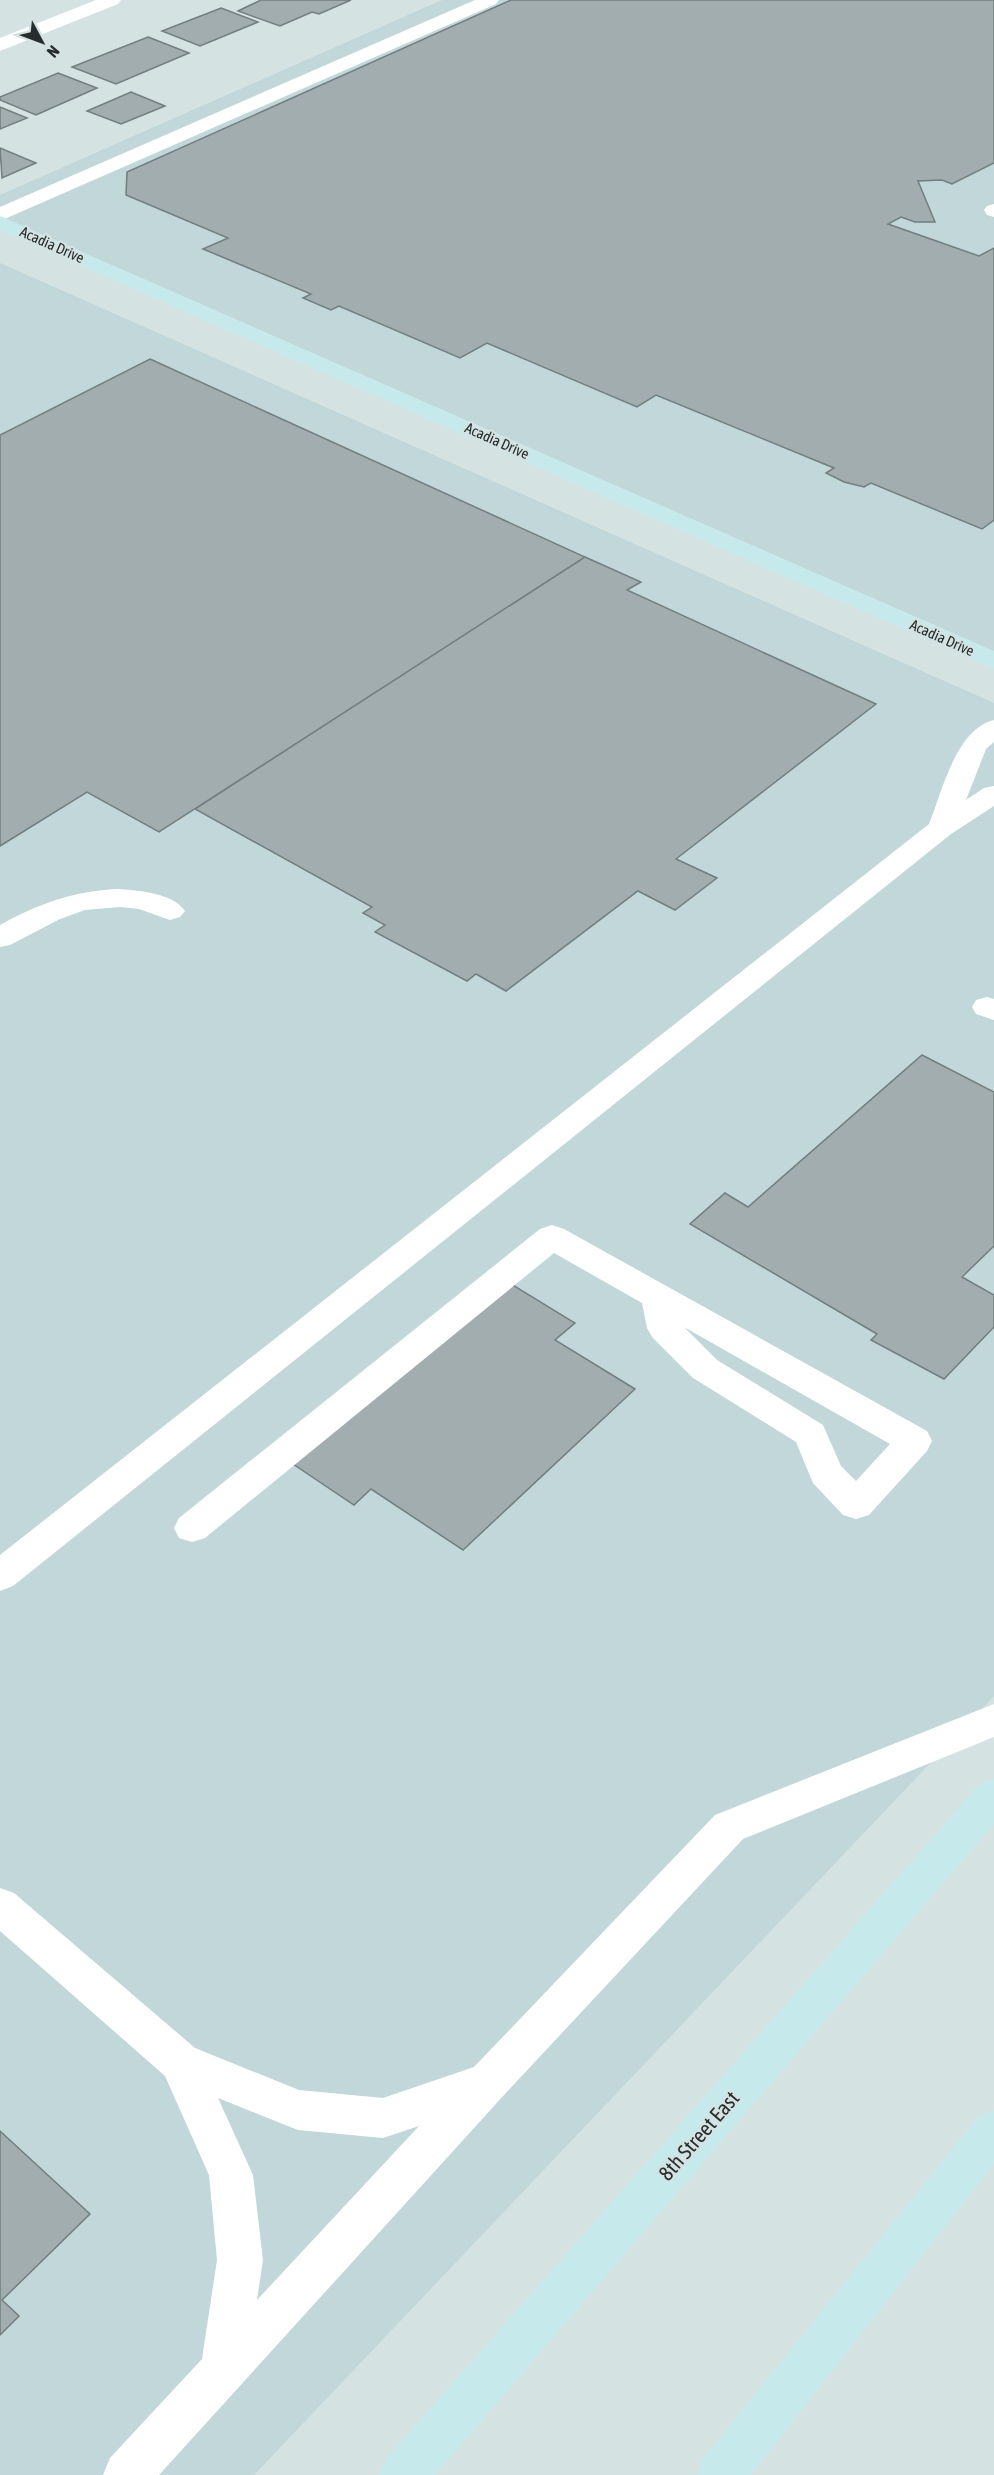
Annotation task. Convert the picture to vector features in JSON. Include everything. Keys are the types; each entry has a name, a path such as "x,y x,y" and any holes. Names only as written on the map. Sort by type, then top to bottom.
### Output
{"street":[{"path":"0,45 112,0"},
{"path":"4,226 490,0"},
{"name":"Acadia Drive","path":"4,226 994,661"},
{"path":"941,828 974,746 994,729"},
{"path":"0,1576 522,1158 941,828 994,795"},
{"path":"0,938 25,923 61,907 108,897 141,900 170,911"},
{"path":"192,1528 552,1237 658,1296 914,1441 856,1505 826,1473 811,1434 705,1369 664,1328 658,1296"},
{"path":"127,2475 489,2081 729,1827 994,1720"},
{"name":"8th Street East","path":"404,2475 994,1796"},
{"path":"0,1906 180,2062 298,2110 383,2118 489,2081"},
{"path":"180,2062 231,2175 240,2260 224,2369"},
{"path":"721,2475 994,2130"}],"shaded area":[{"path":"442,0 994,0 994,661 0,222 0,195"},
{"path":"0,263 994,703 994,1696 254,2475 0,2475"}],"building":[{"path":"261,0 351,0 319,14 312,12 280,26 238,11"},
{"path":"511,0 994,0 994,163 952,184 942,180 918,181 935,222 915,222 901,217 888,224 979,256 994,248 994,520 982,529 871,483 864,487 844,482 826,473 834,468 656,395 637,407 487,343 460,358 339,306 331,310 303,298 311,294 203,249 228,238 126,195 127,172"},
{"path":"221,8 258,22 200,46 162,31"},
{"path":"148,37 189,53 116,84 72,67"},
{"path":"58,73 97,88 36,115 0,100 0,97"},
{"path":"131,92 165,106 121,124 87,111"},
{"path":"0,107 27,118 0,129"},
{"path":"0,148 36,163 2,178"},
{"path":"150,359 585,557 159,832 87,792 0,846 0,435"},
{"path":"585,557 641,582 627,590 876,704 676,859 717,878 675,910 638,891 506,991 476,974 467,981 375,932 385,925 363,913 372,907 195,809"},
{"path":"922,1055 994,1092 994,1246 962,1277 994,1295 994,1327 944,1379 871,1340 877,1334 690,1224 725,1193 748,1207"},
{"path":"503,1279 575,1323 555,1340 635,1389 463,1550 371,1489 354,1505 290,1462"},
{"path":"0,2131 90,2214 2,2300 19,2316 0,2335"}]}
